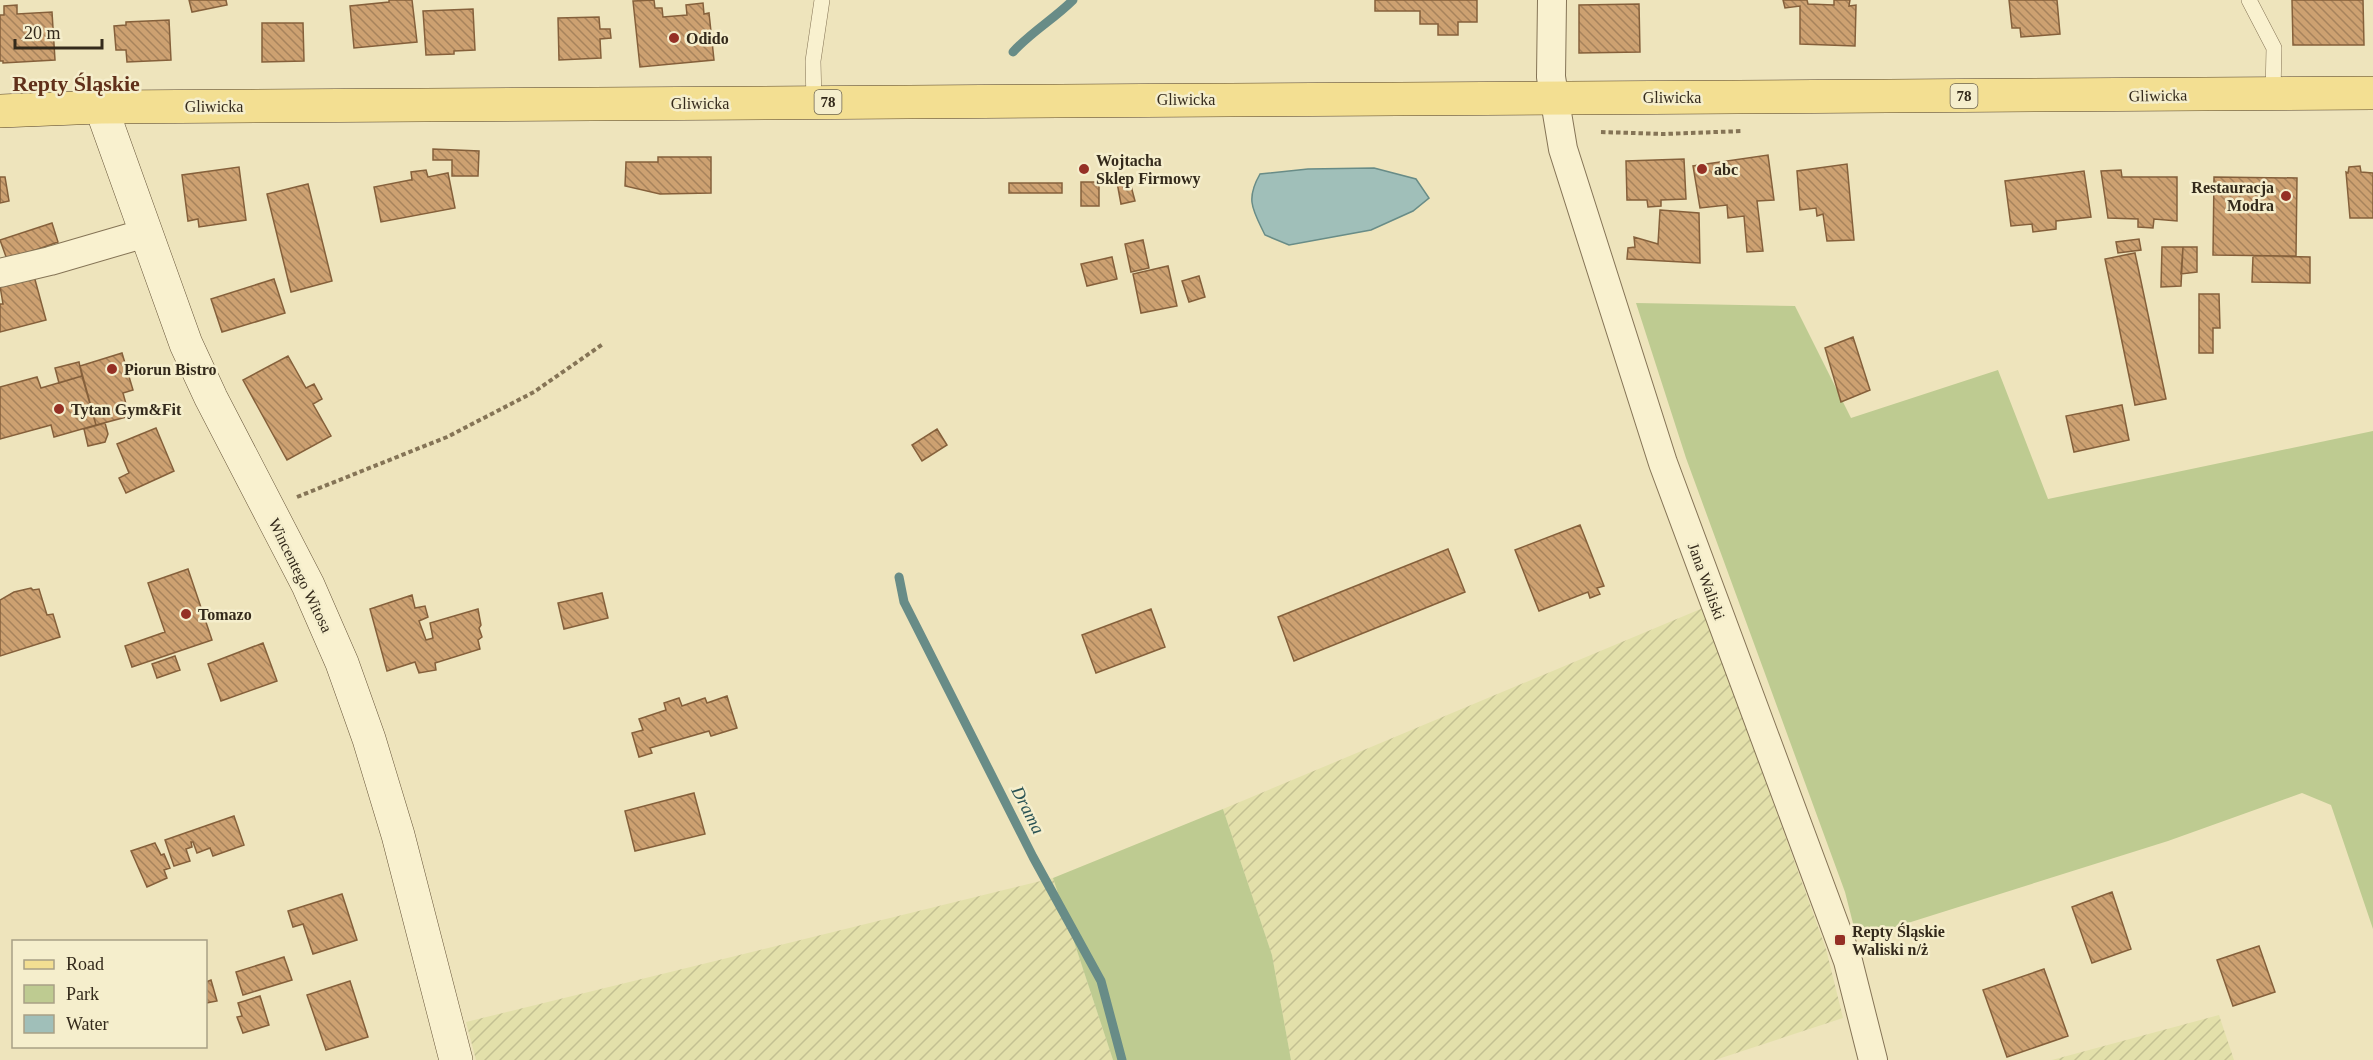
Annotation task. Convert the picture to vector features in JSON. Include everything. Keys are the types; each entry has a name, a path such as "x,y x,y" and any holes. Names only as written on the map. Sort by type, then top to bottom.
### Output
{"main road":[{"name":"Gliwicka","path":"0,111 101,107 2021,97 2373,93"}],"street":[{"name":"Jana Waliski","path":"1552,0 1551,77 1563,148 1663,463 1848,961 1873,1060"},
{"name":"Wincentego Witosa","path":"101,107 186,344 211,398 308,585 342,663 369,739 398,835 456,1060"},
{"path":"0,273 146,233"}],"lane":[{"path":"814,102 813,61 822,0"},
{"path":"2249,0 2274,48 2273,93"}],"path":[{"path":"1601,132 1664,134 1752,130"},
{"path":"268,508 447,437 534,392 603,344"}],"shaded area":[{"path":"1703,608 1826,949 1843,1018 1715,1060 1291,1060 1272,955 1223,809"},
{"path":"1053,878 1113,1060 476,1060 466,1022"},
{"path":"2219,1015 2234,1060 2052,1060"}],"green space":[{"path":"1636,303 1795,306 1851,418 1998,370 2048,499 2373,431 2373,929 2331,805 2302,793 2168,841 1857,939 1845,892 1686,458"},
{"path":"1223,809 1272,955 1291,1060 1113,1060 1053,878"}],"water":[{"path":"1374,168 1416,179 1429,198 1413,211 1371,230 1289,245 1265,235 1252,205 1255,183 1260,174 1308,169"}],"building":[{"path":"189,0 226,0 227,5 192,12"},
{"path":"389,0 412,0 417,42 354,48 350,6 389,2"},
{"name":"Odido","path":"654,0 655,8 662,8 663,17 687,15 686,5 703,3 704,14 709,13 714,60 640,67 633,1"},
{"path":"1375,0 1477,0 1477,22 1458,22 1458,35 1438,35 1438,24 1420,24 1420,11 1375,11"},
{"path":"1783,0 1807,0 1808,4 1834,5 1834,0 1850,0 1849,6 1856,5 1855,46 1800,44 1800,6 1785,8"},
{"path":"2009,0 2057,0 2060,34 2021,37 2020,28 2012,28"},
{"path":"2292,0 2363,0 2364,45 2293,45"},
{"path":"1639,4 1640,52 1579,53 1579,5"},
{"path":"17,5 17,14 52,12 55,60 3,63 0,61 0,15 4,15 4,6"},
{"path":"473,9 475,50 454,51 454,54 426,55 423,11"},
{"path":"599,17 600,29 610,29 611,38 600,39 601,58 559,60 558,18"},
{"path":"169,20 171,60 127,62 126,50 116,50 114,26 126,25 126,22"},
{"path":"262,23 303,23 304,61 262,62"},
{"path":"433,149 479,151 478,176 452,176 452,160 433,160"},
{"path":"1768,155 1774,200 1757,201 1763,251 1747,252 1744,216 1728,218 1727,205 1700,208 1693,166"},
{"path":"658,157 711,157 711,193 660,194 625,186 626,162 658,162"},
{"path":"1684,159 1686,199 1661,200 1661,206 1648,207 1647,200 1627,200 1626,161"},
{"path":"1847,164 1854,240 1827,241 1823,214 1817,216 1816,208 1800,210 1797,171"},
{"path":"2360,166 2361,172 2373,173 2373,218 2350,218 2346,172 2348,173 2349,167"},
{"path":"239,167 246,220 199,227 198,219 188,221 182,175"},
{"path":"426,170 428,177 448,173 455,208 381,222 374,187 412,180 411,172"},
{"path":"2121,170 2122,177 2177,177 2177,221 2154,219 2153,228 2138,227 2138,219 2108,218 2101,171"},
{"path":"2084,171 2091,217 2056,221 2056,229 2033,232 2032,224 2011,226 2005,181"},
{"path":"1128,175 1135,201 1121,204 1116,177"},
{"path":"0,177 5,177 9,201 0,203"},
{"path":"2214,177 2297,178 2296,256 2213,255"},
{"path":"1081,182 1099,182 1099,206 1081,206"},
{"path":"1009,183 1062,183 1062,193 1009,193"},
{"path":"308,184 332,281 291,292 267,194"},
{"path":"1660,210 1699,213 1700,263 1627,259 1628,248 1635,247 1634,237 1658,244"},
{"path":"52,223 58,242 30,252 9,265 0,240"},
{"path":"2139,239 2141,250 2118,253 2116,242"},
{"path":"1143,240 1149,268 1131,272 1125,244"},
{"path":"2162,247 2183,247 2181,286 2161,287"},
{"path":"2183,247 2197,247 2197,272 2181,274"},
{"path":"2135,253 2166,399 2135,405 2105,259"},
{"path":"2253,256 2310,257 2310,283 2252,282"},
{"path":"1112,257 1117,279 1087,286 1081,264"},
{"path":"1168,266 1177,306 1141,313 1133,274"},
{"path":"34,276 46,320 0,332 0,304 3,304 0,286"},
{"path":"1199,276 1205,297 1189,302 1182,281"},
{"path":"274,279 285,313 222,332 211,299"},
{"path":"2199,294 2219,294 2220,328 2213,328 2213,353 2199,353"},
{"path":"1853,337 1870,390 1841,402 1825,348"},
{"path":"122,353 133,390 123,393 129,415 134,415 96,425 80,366"},
{"path":"288,356 306,388 314,384 322,399 313,404 331,436 287,460 243,380"},
{"path":"79,362 82,376 59,383 55,368"},
{"path":"82,376 96,425 54,437 51,425 0,439 0,387 37,377 41,388"},
{"path":"2122,405 2129,440 2074,452 2066,416"},
{"path":"105,423 108,434 105,442 88,446 84,429"},
{"path":"156,428 174,471 126,493 119,478 129,473 117,444"},
{"path":"937,429 947,445 922,461 912,445"},
{"path":"1580,525 1604,586 1597,588 1600,594 1590,598 1588,592 1539,611 1515,550"},
{"path":"1448,549 1465,592 1294,661 1278,617"},
{"path":"188,569 212,640 132,667 125,646 165,632 148,583"},
{"path":"31,588 39,589 47,615 53,614 60,637 0,656 0,600 14,592"},
{"path":"602,593 608,618 564,629 558,603"},
{"path":"412,595 415,608 425,606 428,617 419,621 426,640 433,638 430,623 478,609 482,637 478,640 480,649 435,663 436,670 419,673 415,662 387,671 370,609"},
{"path":"1151,609 1165,647 1096,673 1082,635"},
{"path":"263,643 277,681 221,701 208,664"},
{"path":"175,656 180,670 157,678 152,664"},
{"path":"727,696 737,728 711,736 709,731 650,748 652,753 639,757 632,733 643,730 639,719 666,710 664,703 679,698 682,706 705,698 707,703"},
{"path":"694,793 705,834 635,851 625,811"},
{"path":"234,816 244,845 213,856 210,848 197,853 191,842 192,847 186,849 190,861 174,866 165,840"},
{"path":"155,843 161,855 164,854 170,868 164,870 167,878 147,887 131,851"},
{"path":"2112,892 2131,949 2092,963 2072,907"},
{"path":"342,894 357,940 313,954 303,924 293,927 288,911"},
{"path":"2259,946 2275,992 2233,1006 2217,960"},
{"path":"284,957 292,980 243,995 236,972"},
{"path":"2044,969 2068,1036 2007,1057 1983,990"},
{"path":"211,980 217,1001 207,1003 207,982"},
{"path":"350,981 368,1037 326,1050 307,995"},
{"path":"260,996 269,1025 243,1033 237,1017 242,1016 238,1003"}],"waterway":[{"name":"Drama","path":"1013,52 1073,0"},
{"name":"Drama","path":"899,577 904,602 1033,857 1101,981 1122,1060"}],"place":[{"name":"Odido","path":"674,38"},
{"name":"Wojtacha Sklep Firmowy","path":"1084,169"},
{"name":"abc","path":"1702,169"},
{"name":"Restauracja Modra","path":"2286,196"},
{"name":"Piorun Bistro","path":"112,369"},
{"name":"Tytan Gym&Fit","path":"59,409"},
{"name":"Tomazo","path":"186,614"},
{"name":"Repty Śląskie Waliski n/ż","path":"1840,940"}],"district":[{"name":"Repty Śląskie","path":"76,83"}]}
